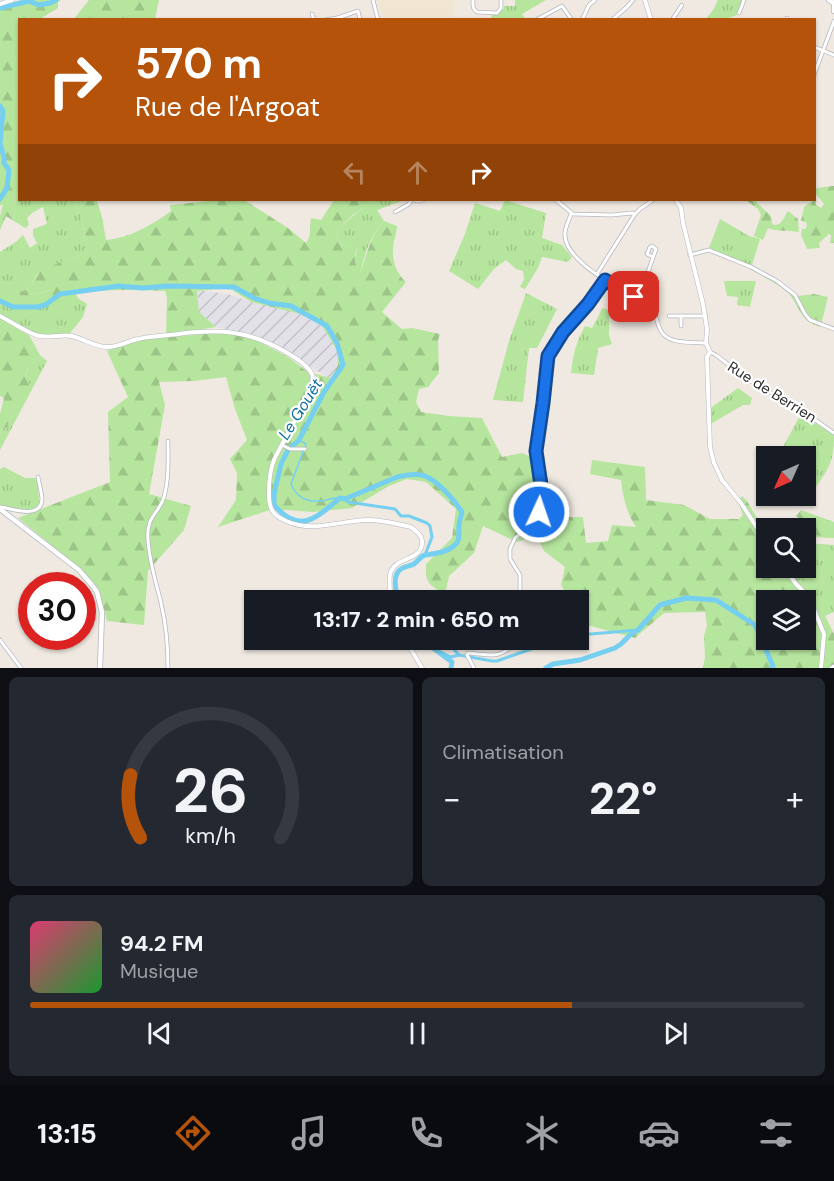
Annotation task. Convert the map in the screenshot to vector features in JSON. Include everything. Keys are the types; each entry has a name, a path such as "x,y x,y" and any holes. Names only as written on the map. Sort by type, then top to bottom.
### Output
{"main road":[{"path":"829,0 834,3 834,11"},
{"path":"0,508 80,570 97,592 102,612 100,668"}],"street":[{"path":"0,4 12,0"},
{"path":"373,0 378,18"},
{"path":"473,0 474,11 497,13 501,8 501,0"},
{"path":"583,18 588,5 595,0"},
{"path":"614,18 633,0"},
{"path":"645,0 650,18"},
{"path":"739,13 744,0"},
{"path":"673,18 682,5"},
{"path":"540,18 562,6 571,18"},
{"path":"337,18 358,11 360,18"},
{"path":"816,70 834,21"},
{"path":"816,48 834,55"},
{"path":"395,213 411,201"},
{"path":"557,201 571,214 635,214"},
{"path":"599,288 598,275 635,214 651,201"},
{"path":"679,202 706,316 706,343 710,352 707,357 710,447 722,480 738,498 756,526"},
{"path":"571,214 565,238 578,259 605,280 653,311 657,315 662,333 667,338 706,343"},
{"path":"690,255 710,249 751,267 777,281 795,295 810,320 834,329"},
{"path":"634,297 640,282 648,272 653,257"},
{"path":"520,590 520,575 510,559 512,543 518,534 541,529 544,526 538,504 541,485 536,451 548,356 563,332 588,304 605,280"},
{"path":"0,316 34,335 72,336 107,348 136,339 225,331 271,344 295,358 309,370 313,381 283,446 274,459 269,486 270,504 274,514 302,527 363,520 377,520 411,527 420,536 422,545 417,554 396,565 391,571 390,590"},
{"path":"669,316 706,316"},
{"path":"681,316 681,326"},
{"name":"Rue de Berrien","path":"710,352 747,379 801,410 834,433"},
{"path":"168,441 168,471 163,499 150,519 147,537 154,580 161,605 168,668"},
{"path":"283,446 290,449 304,449"},
{"path":"0,508 27,512 40,507 42,500 39,477"},
{"path":"792,578 808,597 824,634 821,668"},
{"path":"0,640 21,668"},
{"path":"411,650 422,668"},
{"path":"474,668 468,653 497,655 509,650"}],"shaded area":[{"path":"377,0 455,0 454,17 383,17"},
{"path":"197,290 228,294 251,302 296,312 323,327 337,350 338,365 331,379 281,347 259,337 216,327 199,312"}],"green space":[{"path":"22,0 61,0 58,2 58,8 42,18 18,18 18,192 14,194 14,221 6,216 0,230 3,204 0,206 0,6"},
{"path":"89,0 159,0 155,18 75,18"},
{"path":"515,0 546,0 522,14 524,18 491,18 492,14 499,13 504,6 515,6"},
{"path":"718,0 742,0 737,15 728,18 707,18"},
{"path":"834,186 834,243 830,243 831,235 829,234 819,243 820,248 807,249 801,235 802,229 807,226 806,222 801,221 804,207 812,201 815,201 816,205 821,208 824,204 816,194 817,188"},
{"path":"18,192 18,201 75,201 80,213 85,253 37,274 27,289 17,295 26,296 52,290 53,295 74,292 87,304 83,317 66,338 32,334 0,320 0,252 23,235 30,248 37,243 33,236 33,229 47,224 43,207 27,218 29,225 25,228 14,221 14,194"},
{"path":"75,201 97,201 106,240 124,237 148,226 171,211 170,205 211,201 246,201 288,228 306,243 310,234 311,218 321,220 333,201 373,201 339,228 336,241 348,248 360,235 362,238 355,260 360,274 369,246 379,227 384,221 397,226 393,258 396,268 406,282 382,312 402,329 412,328 440,334 438,340 439,373 428,387 419,389 416,402 421,412 482,418 502,457 522,453 531,457 539,476 536,514 550,517 583,517 586,543 608,541 612,525 636,527 626,504 621,480 590,474 592,460 645,467 646,500 684,505 710,519 739,519 743,515 738,501 742,496 757,518 756,578 797,578 810,590 756,590 756,650 816,650 816,597 834,634 834,668 703,668 704,636 707,625 705,612 664,613 635,638 589,625 589,590 564,590 561,585 565,567 544,551 537,535 517,542 483,526 474,553 449,576 446,590 438,590 427,580 426,564 452,538 456,509 426,482 407,479 389,486 352,508 313,512 273,509 218,527 236,500 237,473 230,459 247,440 226,377 159,382 165,405 149,494 191,506 184,530 148,571 144,625 107,621 99,589 96,586 96,572 84,572 18,518 110,482 108,412 128,397 107,351 137,340 225,332 256,340 288,357 308,372 331,378 338,365 337,350 317,318 251,302 229,288 197,291 199,312 216,327 172,334 166,333 167,298 165,291 109,290 53,296 51,290 26,296 16,295 27,289 39,272 85,253 84,232"},
{"path":"371,201 402,201 377,210 384,221 368,246 360,275 354,263 360,236 348,248 336,241 339,228"},
{"path":"505,201 508,201 546,213 542,238 562,245 572,257 568,262 542,257 525,289 520,287 524,279 523,271 516,269 506,260 494,269 478,289 449,271 475,203 500,211"},
{"path":"747,201 755,201 771,216 772,224 775,225 782,221 788,211 798,219 799,232 768,228 763,240 754,236 761,215 758,209"},
{"path":"720,219 749,236 760,239 752,265 778,280 798,296 811,318 822,321 820,327 805,318 786,291 750,269 711,252 688,257 687,253 709,248"},
{"path":"724,281 756,281 750,307 737,305 738,297 727,296"},
{"path":"526,293 557,309 537,348 529,348 523,402 493,400 509,341"},
{"path":"814,294 828,297 822,321 811,318 798,296"},
{"path":"602,308 609,310 609,335 612,344 598,348 594,375 571,373 575,349 582,332 585,326 592,328"},
{"path":"0,320 29,335 40,355 25,376 30,385 7,427 0,430 0,414 4,398 0,396"},
{"path":"40,355 47,361 0,450 0,430 7,427 28,369"},
{"path":"738,388 752,398 750,405 743,405 709,425 708,410"},
{"path":"801,414 834,435 830,463 816,487 816,446 783,446"},
{"path":"4,467 25,478 37,478 40,508 27,513 0,509 0,469"},
{"path":"801,510 834,522 834,538 816,537 816,518 796,516"},
{"path":"816,544 834,545 834,612 825,616 816,597 816,590 810,590 797,578 816,578"}],"waterway":[{"name":"Le Gouët","path":"0,8 29,1 39,5 56,0"},
{"name":"Le Gouët","path":"0,106 3,111 0,144 4,163 9,170 7,188 0,199"},
{"name":"Le Gouët","path":"0,301 13,307 38,307 45,305 60,294 119,286 234,287 254,298 291,306 327,326 337,343 343,365 324,392 299,440 288,450 281,464 274,494 274,505 292,519 308,520 323,512 340,498 345,499 397,477 418,475 435,482 451,497 462,512 458,540 449,549 424,556 398,572 395,584 396,590"},
{"path":"299,440 306,444 291,484 296,492 314,501 340,498"},
{"path":"345,499 348,502 395,509 401,516 409,516 427,523 430,526 432,537 425,555"},
{"name":"Le Gouët","path":"546,668 553,664 580,660 615,648 638,630 660,605 686,598 716,600 755,625 773,666 771,668"},
{"path":"589,634 638,630"},
{"path":"436,650 451,657 459,655 492,661 528,650"},
{"name":"Le Gouët","path":"436,650 452,662 451,668"},
{"path":"454,650 459,655"}],"route":[{"path":"539,512 538,497 541,485 536,451 548,356 563,332 597,293 605,280 634,297"}]}
